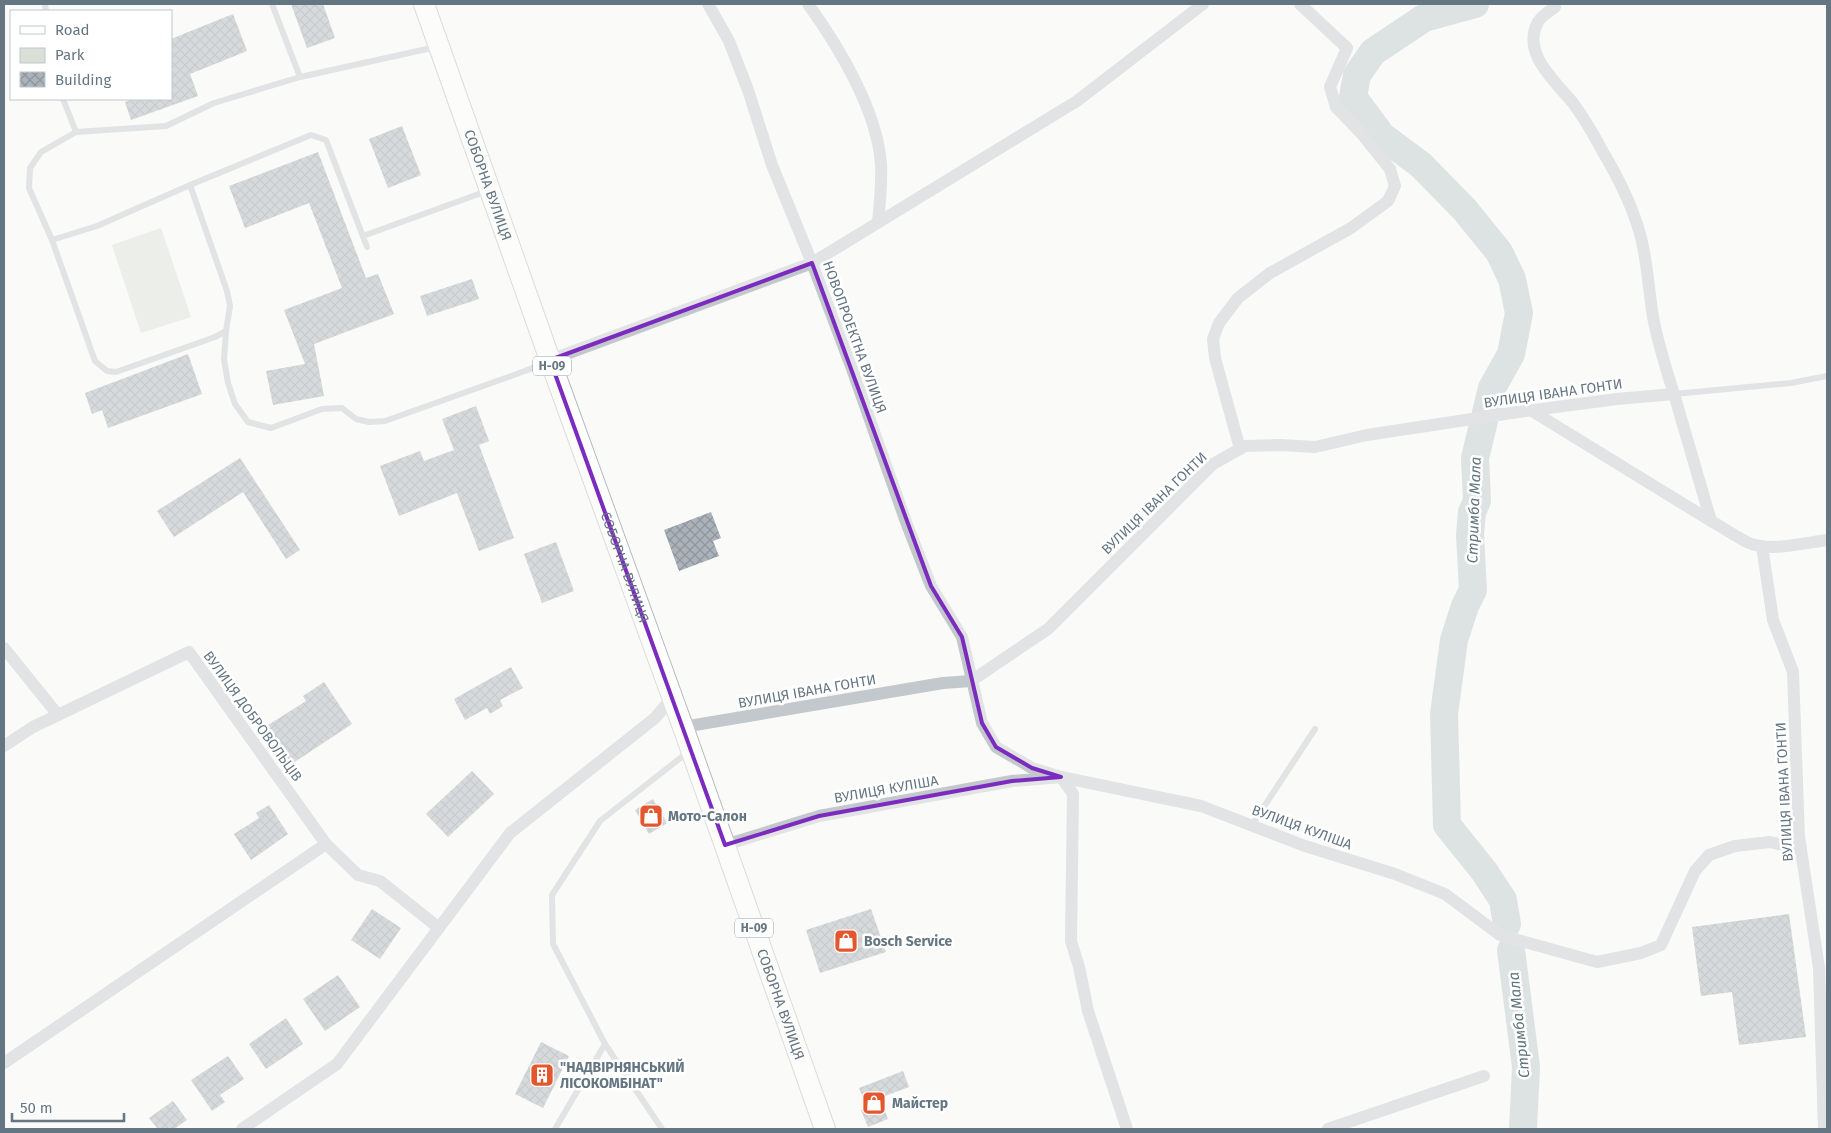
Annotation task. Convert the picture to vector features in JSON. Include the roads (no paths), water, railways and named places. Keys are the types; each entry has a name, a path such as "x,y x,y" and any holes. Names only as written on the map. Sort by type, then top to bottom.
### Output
{"main road":[{"name":"СОБОРНА ВУЛИЦЯ","path":"424,4 825,1129"}],"street":[{"name":"НОВОПРОЕКТНА ВУЛИЦЯ","path":"708,4 729,40 748,90 772,165 812,263 931,586 962,637 982,723 996,747 1032,768 1062,776"},
{"path":"808,4 828,32 849,68 877,140 881,164 878,222"},
{"path":"550,360 812,263 1078,101 1203,4"},
{"path":"1240,449 1215,358 1214,340 1219,323 1238,298 1270,273 1351,228 1388,201 1395,186 1390,169 1361,133 1336,107 1330,87 1348,48 1300,4"},
{"path":"1555,7 1538,21 1534,36 1534,50 1545,69 1574,105 1595,136 1613,170 1637,224 1647,267 1653,316 1660,350 1711,521"},
{"name":"ВУЛИЦЯ ІВАНА ГОНТИ","path":"683,727 943,683 971,681 1048,629 1213,464 1245,446 1314,447 1367,435 1518,412 1617,399 1674,394"},
{"path":"1532,411 1711,521 1749,542 1762,546 1790,545 1827,540"},
{"name":"ВУЛИЦЯ ІВАНА ГОНТИ","path":"1762,546 1773,620 1793,672 1799,837 1819,968 1824,1129"},
{"path":"4,648 58,715"},
{"name":"ВУЛИЦЯ ДОБРОВОЛЬЦІВ","path":"4,746 33,727 189,652 326,844 358,875 380,882 439,928"},
{"path":"242,1129 337,1064 510,832 655,718 672,698"},
{"path":"1062,776 1072,794 1071,941 1079,967 1088,1011 1127,1129"},
{"name":"ВУЛИЦЯ КУЛІША","path":"725,845 819,816 1012,781 1062,776 1201,806 1305,846 1395,874 1445,894 1500,935 1597,962 1641,953 1661,945 1695,871 1709,855 1736,846 1770,842 1801,849"},
{"path":"4,1063 326,844"},
{"path":"1328,1129 1484,1076"}],"lane":[{"path":"272,4 300,77"},
{"path":"226,331 215,337 116,372 107,371 95,361 52,240 29,188 30,168 41,152 76,132 166,126 214,103 300,77 440,46"},
{"path":"63,100 76,132"},
{"path":"52,240 97,226 310,135 326,140 368,247"},
{"path":"190,185 227,291 230,306 224,359 235,404 248,422 270,428 322,409 342,408 356,418 369,422 385,421 525,371 550,360"},
{"path":"363,236 490,190"},
{"path":"1674,394 1791,383 1827,376"},
{"path":"1252,825 1315,729"},
{"path":"662,1129 605,1044 553,944 552,895 600,821 691,750"},
{"path":"555,1129 605,1044"}],"waterway":[{"name":"Стримба Мала","path":"1475,4 1424,18 1373,52 1357,75 1353,97 1382,136 1421,165 1465,210 1499,252 1512,279 1519,313 1511,354 1492,388 1475,458 1477,501 1472,512 1470,535 1473,590 1465,606 1454,640 1444,714 1447,825 1484,871 1503,900 1507,924"},
{"name":"Стримба Мала","path":"1511,950 1526,1067 1523,1129"}],"place":[{"name":"Мото-Салон","path":"651,816"},
{"name":"Bosch Service","path":"846,941"},
{"name":"\"НАДВІРНЯНСЬКИЙ ЛІСОКОМБІНАТ\"","path":"542,1075"},
{"name":"Майстер","path":"874,1103"}]}
